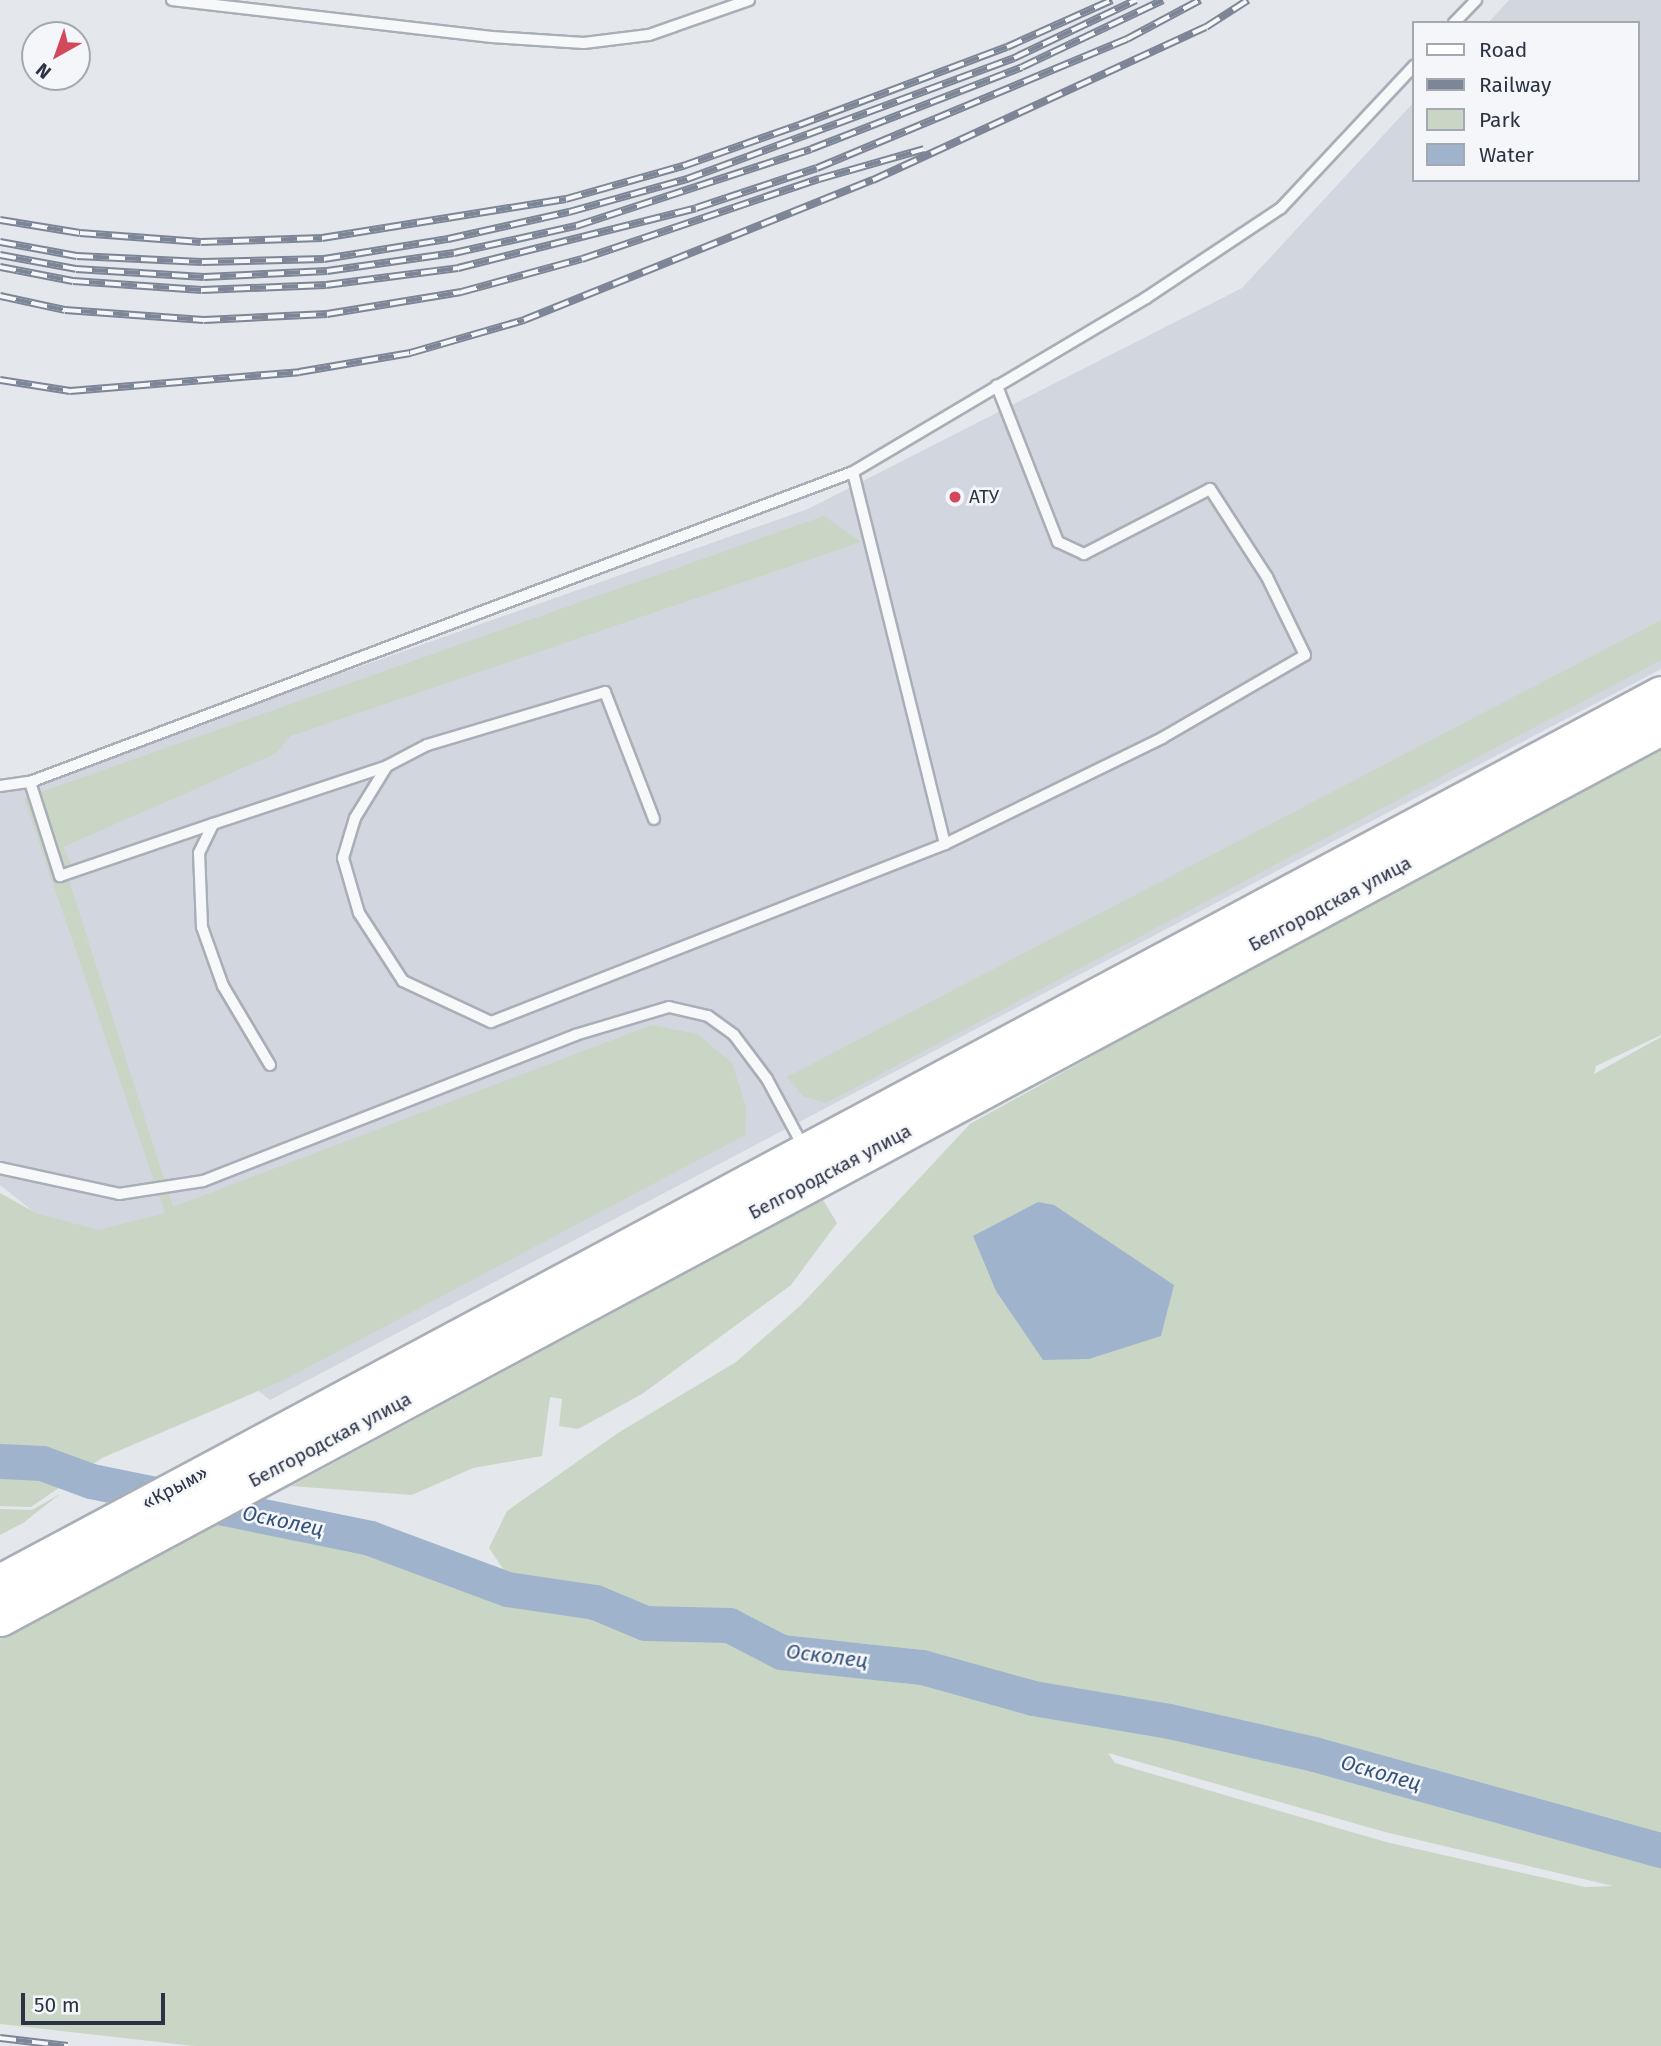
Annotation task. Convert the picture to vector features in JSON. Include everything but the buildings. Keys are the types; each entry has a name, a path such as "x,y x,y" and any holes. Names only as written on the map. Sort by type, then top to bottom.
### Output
{"main road":[{"name":"Белгородская улица","path":"813,1164 1661,694"},
{"name":"Белгородская улица","path":"353,1409 813,1164 1661,727"},
{"name":"«Крым»","path":"7,1597 353,1409"}],"lane":[{"path":"172,0 584,43 649,35 750,0"},
{"path":"1456,21 1476,0"},
{"path":"0,786 30,782 853,472 1146,299 1281,208 1412,68"},
{"path":"387,766 355,818 344,858 359,913 403,981 491,1023 945,844 1161,738 1305,655 1267,578 1210,489 1084,554 1058,542 997,386"},
{"path":"853,472 945,844"},
{"path":"30,782 60,876 387,766 428,745 605,692 654,819"},
{"path":"213,824 199,853 202,927 223,986 270,1065"},
{"path":"0,1168 119,1194 203,1181 575,1035 669,1007 708,1016 734,1035 767,1079 813,1164"}],"shaded area":[{"path":"1509,0 1661,0 1661,669 270,1400 0,1185 0,793 808,509 1242,288 1412,104 1412,182 1640,182 1640,21 1490,21"}],"green space":[{"path":"824,516 861,542 291,736 275,754 63,847 71,863 67,874 173,1207 652,1025 697,1034 732,1063 746,1107 745,1135 286,1379 102,1458 31,1507 0,1506 0,1193 36,1213 98,1230 165,1213 24,798"},
{"path":"1661,620 1661,660 826,1103 803,1096 787,1077"},
{"path":"1661,740 1661,1035 1596,1066 1594,1074 1661,1037 1661,1840 1319,1748 1037,1689 869,1644 784,1638 737,1615 652,1613 584,1587 508,1576 489,1548 507,1511 618,1433 736,1362 800,1306 970,1124"},
{"path":"823,1200 837,1223 791,1285 642,1394 578,1429 559,1426 562,1399 550,1397 542,1456 473,1468 412,1495 291,1486"},
{"path":"60,1494 23,1523 0,1535 0,1509 32,1510"},
{"path":"234,1513 369,1543 507,1593 595,1607 633,1627 725,1629 776,1659 785,1656 921,1671 1032,1702 1167,1726 1446,1792 1661,1856 1661,2046 194,2046 0,2024 0,1639","holes":["1108,1753 1385,1832 1613,1886 1585,1887 1386,1842 1115,1763"]}],"water":[{"path":"1038,1202 1054,1205 1174,1285 1161,1336 1089,1359 1043,1360 996,1291 973,1236"}],"waterway":[{"name":"Осколец","path":"0,1461 42,1463 91,1481 370,1538 507,1589 595,1602 645,1623 729,1625 781,1652 922,1667 1033,1698 1169,1721 1314,1754 1661,1850"}],"railway":[{"path":"0,220 80,233 201,242 322,238 566,199 683,166 799,125 1007,47 1112,0"},
{"path":"0,242 77,256 202,262 324,259 448,239 569,212 687,179 1014,58 1136,0"},
{"path":"0,255 76,269 204,277 327,271 454,253 576,226 811,149 1022,67 1163,0"},
{"path":"0,267 73,281 202,290 326,285 458,268 696,208 817,168 1127,39 1200,0"},
{"path":"0,380 70,391 299,372 410,353 524,320 873,180 1206,27 1248,0"},
{"path":"0,296 65,310 204,320 327,314 461,292 582,259 819,179 924,149"},
{"path":"0,2038 68,2046"}],"place":[{"name":"АТУ","path":"955,497"}]}
